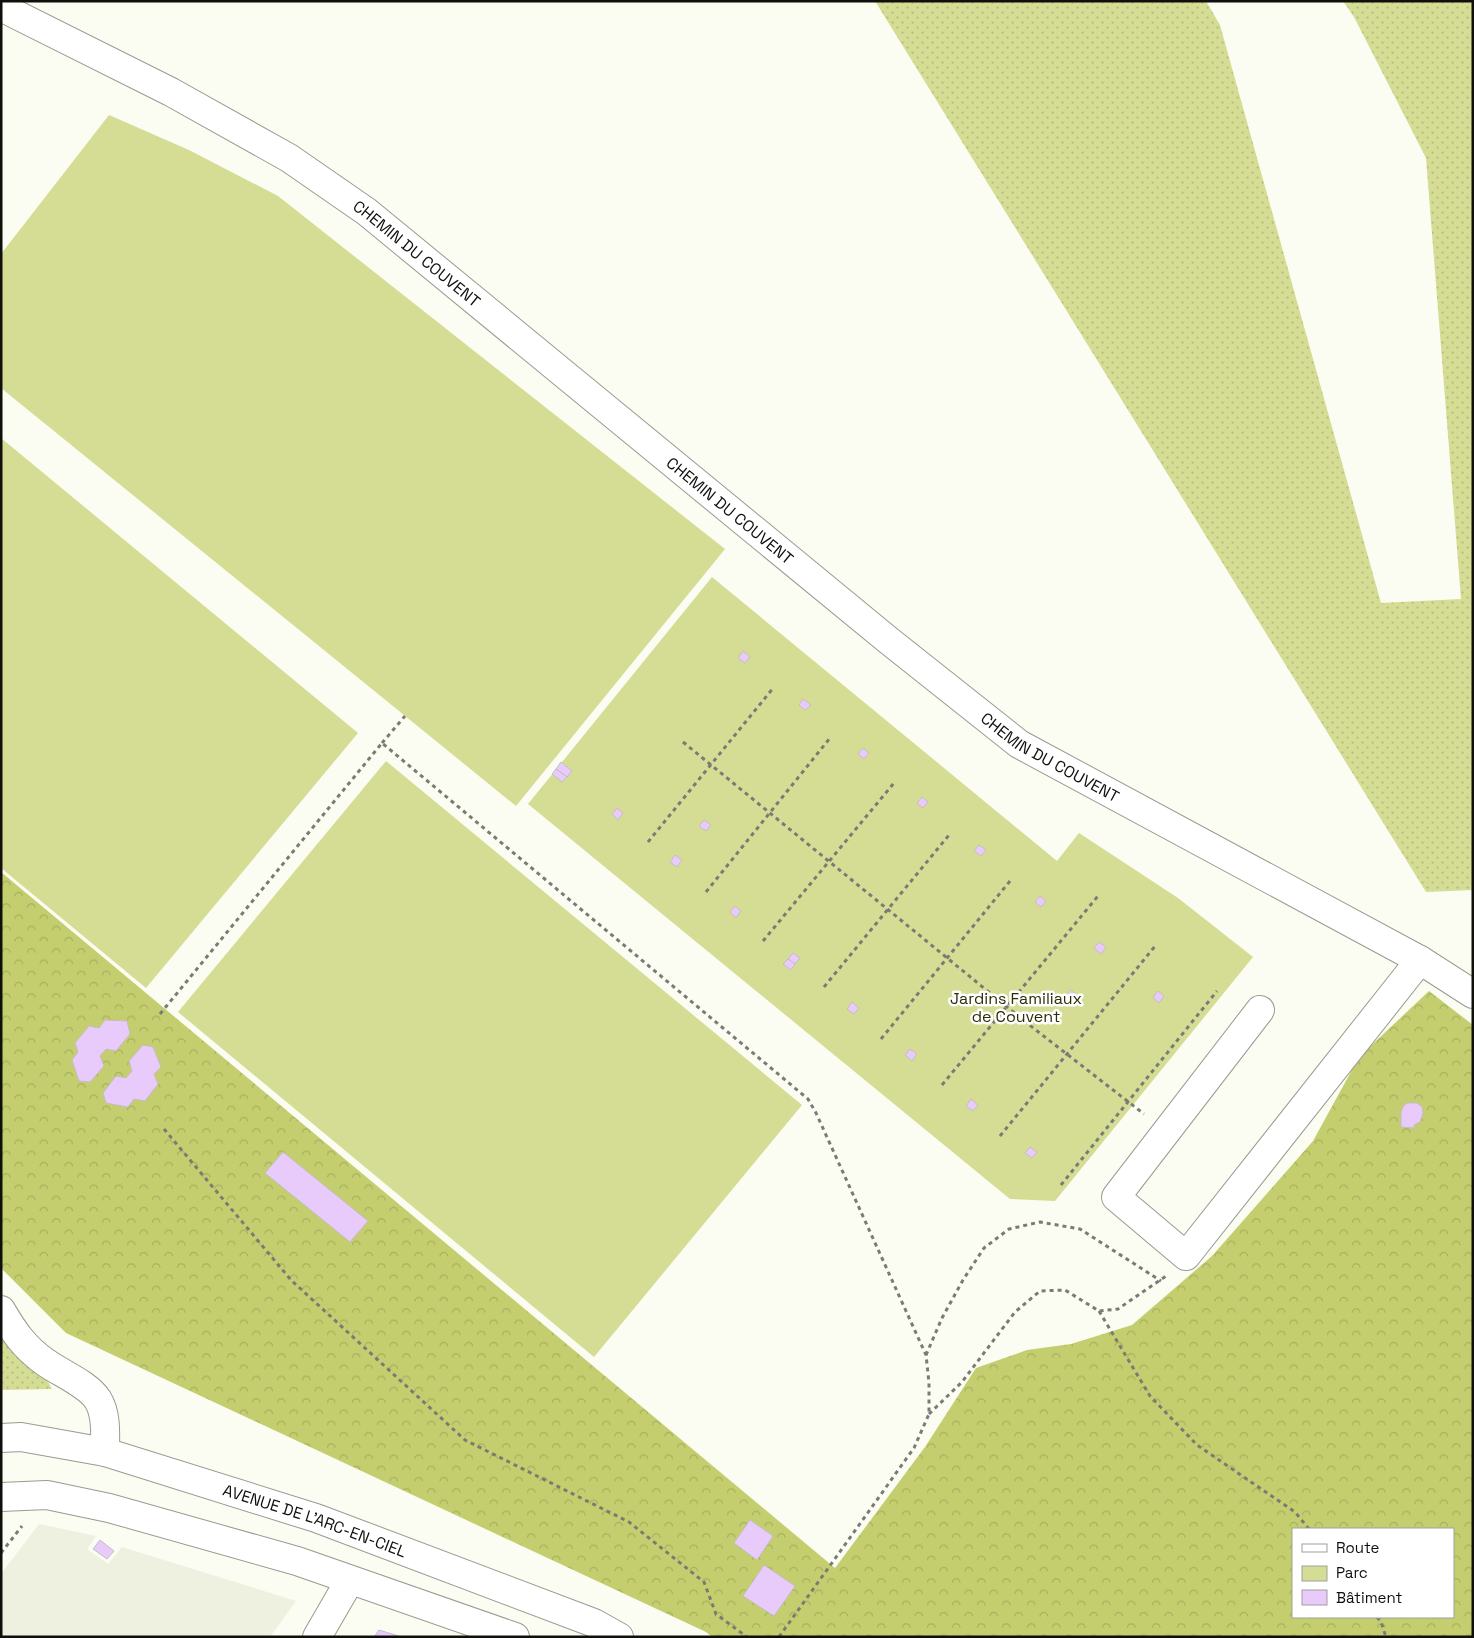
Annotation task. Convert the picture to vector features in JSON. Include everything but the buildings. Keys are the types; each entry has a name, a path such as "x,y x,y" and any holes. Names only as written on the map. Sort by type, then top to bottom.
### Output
{"street":[{"name":"CHEMIN DU COUVENT","path":"1,7 170,92 289,158 367,212 888,640 1019,744 1420,960 1473,994"},
{"path":"1260,1010 1116,1196 1186,1256 1420,960"},
{"path":"1,1310 15,1334 26,1347 45,1362 84,1386 99,1401 105,1421 105,1452"},
{"name":"AVENUE DE L'ARC-EN-CIEL","path":"1,1438 21,1437 105,1452 316,1518 594,1624 619,1637"},
{"path":"1,1497 47,1495 109,1508 297,1561 515,1637"},
{"path":"318,1637 350,1580"}],"path":[{"path":"648,842 774,687"},
{"path":"160,1014 405,716"},
{"path":"706,892 830,738"},
{"path":"683,742 1007,1007 1167,1132"},
{"path":"382,743 808,1099 926,1355 929,1383 929,1414"},
{"path":"763,941 894,783"},
{"path":"824,988 949,836"},
{"path":"881,1039 1010,881"},
{"path":"942,1085 1098,896"},
{"path":"1000,1136 1156,945"},
{"path":"1061,1185 1217,991"},
{"path":"164,1129 291,1280 465,1440 629,1522 704,1582 716,1614 747,1637"},
{"path":"926,1355 942,1318 963,1280 984,1248 1009,1229 1040,1222 1080,1229 1161,1281"},
{"path":"1099,1311 1118,1309 1161,1281 1186,1256"},
{"path":"779,1637 914,1448 929,1414 962,1382 1015,1312 1040,1291 1066,1290 1099,1311 1150,1396 1196,1445 1295,1512 1308,1528"},
{"path":"1,1553 23,1524"},
{"path":"1378,1618 1386,1637"}],"shaded area":[{"path":"39,1524 96,1536 87,1549 108,1564 122,1547 296,1601 270,1637 1,1637 1,1574"}],"green space":[{"path":"875,1 1206,1 1220,25 1381,603 1461,599 1426,158 1354,17 1343,1 1473,1 1473,890 1426,892"},
{"path":"109,115 189,150 278,196 725,549 516,806 1,388 1,254"},
{"path":"1,438 358,733 146,988 1,868"},
{"name":"Jardins Familiaux de Couvent","path":"712,577 1057,861 1079,833 1178,898 1253,957 1055,1201 1010,1199 528,804"},
{"path":"386,761 802,1105 594,1357 178,1012"},
{"path":"1,872 835,1568 925,1447 976,1368 1027,1350 1071,1344 1132,1325 1212,1256 1313,1141 1359,1057 1429,991 1473,1025 1473,1637 712,1637 706,1632 66,1333 1,1268"},
{"path":"1,1317 47,1380 52,1389 1,1390"}]}
